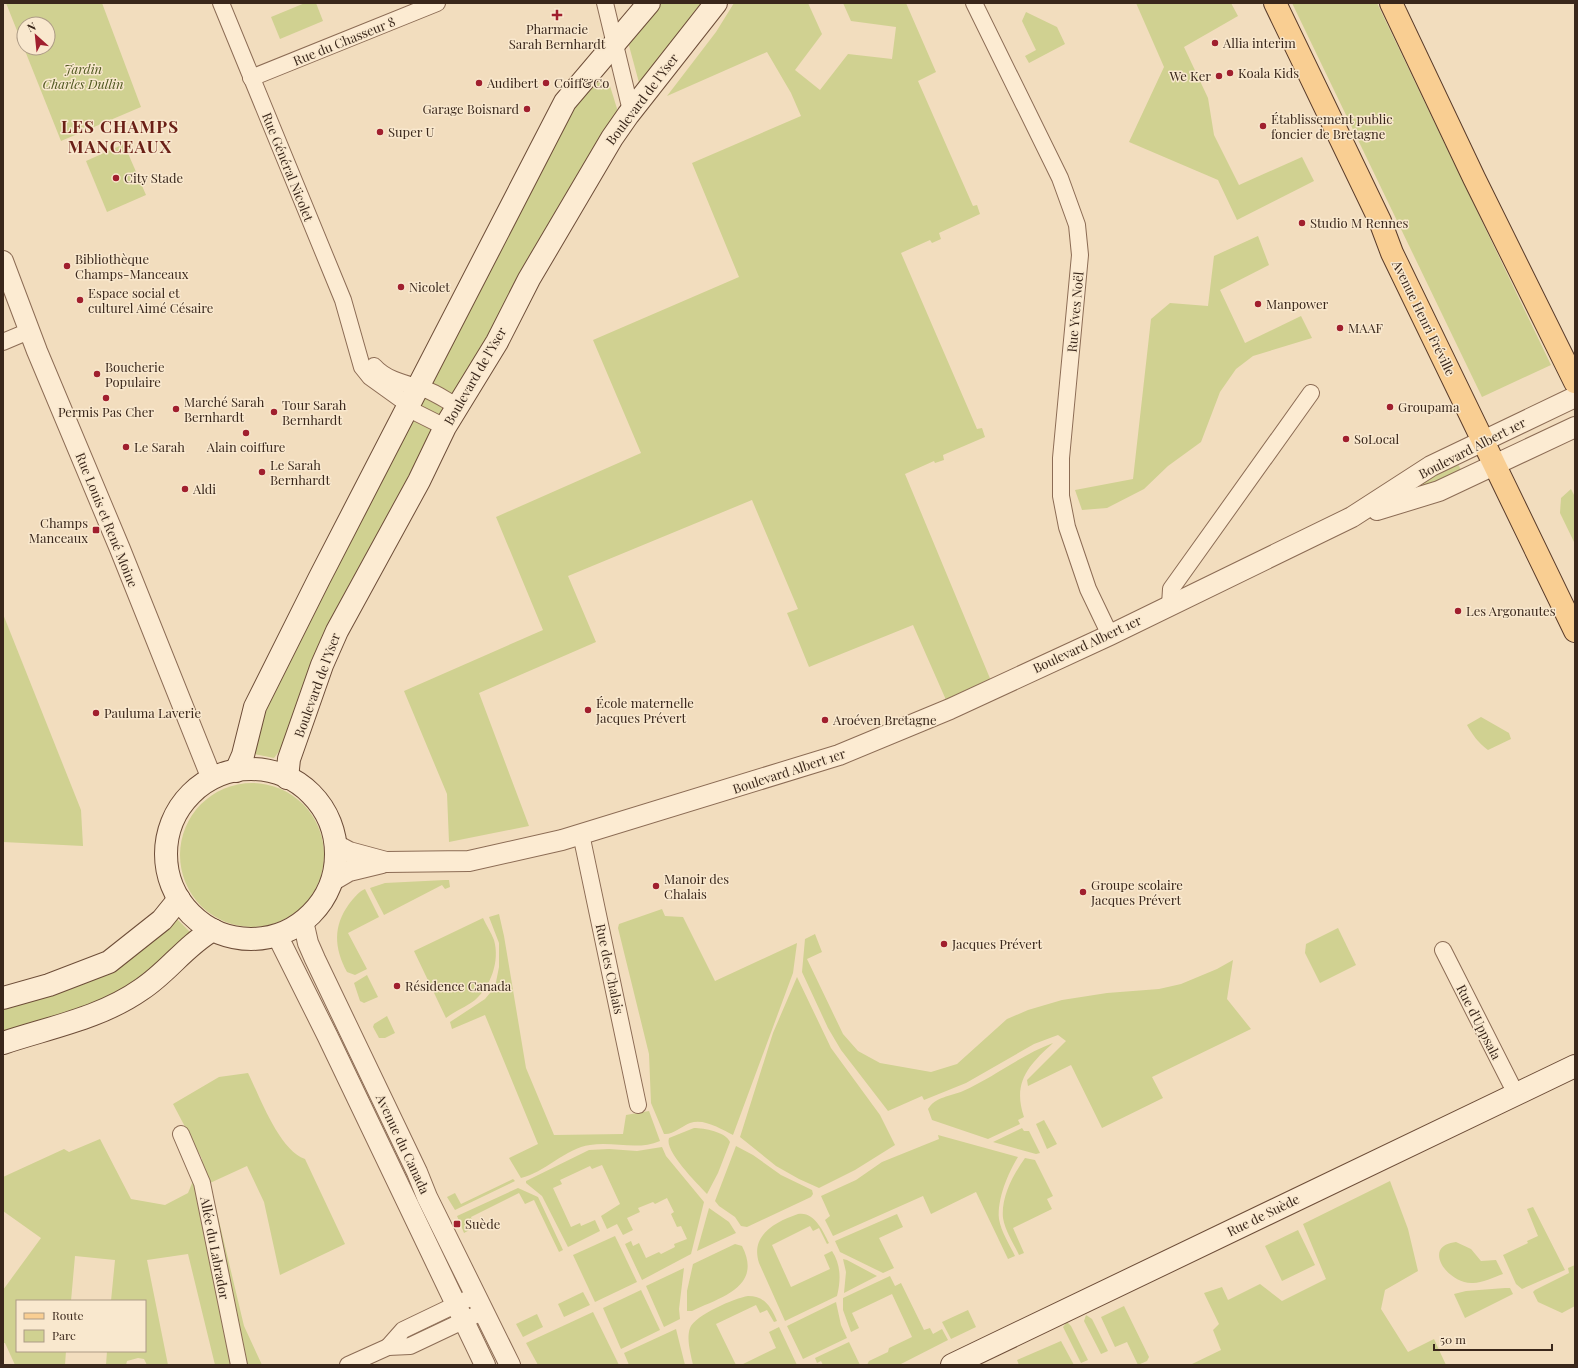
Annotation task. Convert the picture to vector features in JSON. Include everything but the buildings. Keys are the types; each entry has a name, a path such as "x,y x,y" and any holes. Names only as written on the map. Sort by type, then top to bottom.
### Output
{"main road":[{"path":"236,771 243,755 255,707 565,102 649,3"},
{"name":"Boulevard de l'Yser","path":"287,778 289,759 322,665 336,631 419,481 445,427 497,342 529,279 599,159 631,111 716,3"},
{"name":"Avenue Henri Fréville","path":"1275,3 1380,221 1392,253 1575,631"},
{"path":"1391,3 1474,178 1575,382"},
{"path":"254,769 271,772 298,783 317,800 329,821 336,845 335,869 332,881 320,903 303,921 277,935 261,939 244,939 228,936 213,930 194,917 179,899 168,871 166,855 171,825 188,798 212,779 236,771 254,769"},
{"path":"3,998 49,985 109,962 162,920 179,899"},
{"path":"3,1042 90,1017 117,1005 152,982 190,947 213,930"},
{"name":"Rue de Suède","path":"952,1365 1575,1066"}],"street":[{"name":"Rue Général Nicolet","path":"221,3 343,300 362,367 370,377 402,400 407,408 445,427"},
{"name":"Rue du Chasseur 8","path":"252,78 436,3"},
{"path":"605,3 631,111"},
{"name":"Rue Yves Noël","path":"974,3 1060,178 1077,226 1080,255 1061,458 1061,496 1067,527 1086,582 1110,635"},
{"name":"Rue Louis et René Moine","path":"3,261 29,331 212,779"},
{"path":"3,342 29,331"},
{"name":"Rue Général Nicolet","path":"351,331 377,370 386,377 425,389 458,407"},
{"path":"1170,605 1171,589 1310,393"},
{"name":"Boulevard Albert 1er","path":"332,881 356,869 386,862 469,861 562,840 752,783 859,748 950,709 1110,635 1352,517 1430,466 1575,397"},
{"name":"Boulevard Albert 1er","path":"1352,517 1439,491 1575,427"},
{"name":"Rue des Chalais","path":"581,834 638,1105"},
{"name":"Boulevard Albert 1er","path":"336,845 349,852 386,862"},
{"name":"Avenue du Canada","path":"303,921 310,948 428,1197 510,1365"},
{"name":"Avenue du Canada","path":"277,935 327,1034 485,1365"},
{"name":"Rue d'Uppsala","path":"1443,950 1516,1094"},
{"name":"Allée du Labrador","path":"181,1134 202,1183 239,1365"},
{"path":"348,1365 388,1347 403,1330 460,1313 480,1303"}],"green space":[{"name":"Jardin Charles Dullin","path":"6,3 102,3 141,107 61,141 27,56 56,56 56,16 16,16 16,28"},
{"path":"305,3 316,3 323,21 280,39 271,17"},
{"path":"661,3 709,3 641,90 628,42"},
{"path":"734,3 808,3 822,34 795,70 820,90 848,54 892,59 896,27 851,21 843,3 906,3 936,72 918,81 973,206 977,205 980,214 939,233 941,239 932,243 930,240 901,253 977,429 982,428 985,437 943,455 944,460 935,463 934,461 905,474 994,688 950,709 913,625 809,667 787,613 798,609 752,500 568,576 596,642 479,693 529,826 449,842 447,794 404,691 543,630 496,517 641,453 593,340 739,277 692,163 801,116 791,93 767,52 667,96 716,32"},
{"path":"1136,3 1231,3 1238,16 1184,47 1208,98 1214,135 1239,185 1302,157 1314,181 1237,220 1218,180 1129,142 1164,67"},
{"path":"1292,3 1377,3 1551,365 1482,397"},
{"path":"1026,12 1057,27 1065,44 1029,63 1025,56 1036,50 1022,21"},
{"path":"603,82 610,86 619,115 289,738 274,758 254,754 263,711 574,108 594,83"},
{"name":"City Stade","path":"124,144 146,195 107,212 86,161"},
{"path":"1258,236 1269,265 1220,290 1245,343 1301,316 1312,338 1253,356 1236,369 1220,392 1201,442 1168,466 1144,489 1107,508 1082,510 1075,490 1133,479 1151,319 1170,303 1208,306 1214,256"},
{"path":"1457,462 1463,474 1406,494 1434,473"},
{"path":"1571,489 1575,497 1575,544 1560,513 1561,498"},
{"path":"3,614 81,810 83,846 3,842"},
{"path":"1481,717 1509,733 1511,739 1488,750 1476,739 1467,725"},
{"path":"252,783 279,789 303,804 318,828 324,855 318,882 303,906 279,921 252,927 225,921 201,906 186,882 180,855 186,828 201,804 225,789"},
{"path":"449,880 450,887 445,889 442,885 384,915 370,888 385,883"},
{"path":"365,889 379,917 348,933 367,969 355,975 347,972 340,954 337,937 340,921 344,912 358,893"},
{"path":"662,909 665,916 683,917 715,981 797,943 793,973 733,1135 718,1127 701,1122 690,1123 671,1133 664,1134 651,1103 649,1054 618,928 619,924"},
{"path":"499,914 526,1068 554,1135 623,1134 626,1115 649,1111 660,1141 651,1144 634,1146 599,1144 581,1147 564,1155 538,1171 521,1178 509,1158 538,1144 485,1015 452,1029 450,1022 485,999 495,987 499,967 499,943 489,917"},
{"path":"175,917 191,933 123,992 88,1009 3,1036 3,1009 78,986"},
{"path":"483,918 493,937 496,948 493,973 486,988 475,1000 446,1018 414,951"},
{"path":"1338,928 1356,965 1320,983 1305,953 1306,944"},
{"path":"815,934 822,952 807,959 843,1034 858,1051 880,1063 931,1072 957,1064 1007,1019 1028,1010 1062,1000 1107,993 1159,989 1181,984 1217,969 1233,960 1227,999 1251,1029 1152,1077 1163,1098 1102,1128 1071,1065 1028,1086 1027,1080 1066,1041 1058,1035 1034,1044 966,1083 924,1100 922,1096 888,1111 841,1050 828,1028 802,972 805,939"},
{"path":"367,975 378,997 364,1003 360,1001 354,983"},
{"path":"797,977 831,1048 880,1115 895,1145 855,1170 819,1188 776,1166 740,1137 773,1033"},
{"path":"387,1016 395,1033 385,1038 379,1038 373,1027 374,1024"},
{"path":"1053,1043 1030,1067 1025,1075 1020,1094 1024,1117 1018,1120 1020,1124 988,1139 932,1120 928,1109 939,1099 963,1091 1041,1048"},
{"path":"248,1073 271,1122 287,1145 296,1154 305,1159 345,1244 280,1275 264,1202 247,1166 210,1183 244,1326 262,1365 215,1365 188,1254 147,1260 168,1365 147,1365 144,1359 138,1358 127,1361 126,1365 106,1365 107,1352 146,1352 146,1300 111,1300 115,1260 75,1256 71,1300 16,1300 16,1352 66,1352 65,1365 15,1365 5,1343 3,1343 3,1290 41,1238 3,1211 3,1177 64,1149 69,1152 100,1139 131,1199 165,1205 188,1193 202,1159 173,1104 219,1077"},
{"path":"1044,1120 1057,1144 1047,1149 1036,1124"},
{"path":"694,1128 719,1133 730,1142 718,1173 707,1194 682,1167 671,1151 669,1144 669,1138"},
{"path":"1022,1128 1024,1131 1029,1131 1040,1153 1036,1154 993,1142"},
{"path":"938,1135 1018,1157 1004,1186 999,1211 999,1219 1002,1229 1015,1256 1008,1259 976,1192 931,1214 923,1196 833,1236 825,1220 830,1216 821,1196 856,1180 882,1162 939,1139"},
{"path":"736,1146 753,1155 781,1175 812,1190 813,1194 811,1197 747,1227 741,1226 735,1217 719,1206 715,1201"},
{"path":"662,1147 666,1156 704,1202 691,1254 642,1280 625,1244 631,1241 633,1246 639,1243 646,1258 659,1252 661,1254 675,1247 674,1244 687,1239 681,1226 677,1227 671,1214 674,1212 667,1198 655,1204 653,1202 638,1208 640,1212 627,1218 633,1230 623,1235 617,1224 607,1229 601,1216 620,1204 602,1165 592,1169 590,1166 560,1180 562,1184 553,1188 571,1227 580,1223 581,1226 595,1220 600,1231 568,1247 542,1196 526,1183 526,1181 589,1150 609,1149 637,1151"},
{"path":"1025,1158 1035,1160 1053,1196 1047,1199 1052,1209 1013,1228 1024,1253 1019,1255 1006,1228 1003,1218 1003,1210 1009,1186"},
{"path":"513,1179 515,1181 455,1210 447,1197 455,1193 461,1204"},
{"path":"1390,1181 1408,1229 1418,1271 1385,1290 1381,1309 1408,1352 1434,1339 1446,1365 1190,1365 1221,1350 1213,1330 1219,1324 1204,1293 1222,1287 1228,1300 1260,1284 1282,1301 1326,1279 1303,1224"},
{"path":"518,1188 538,1197 563,1250 559,1252 534,1200 525,1204 519,1193 471,1217 475,1227 464,1233 457,1216"},
{"path":"1533,1207 1565,1270 1522,1289 1516,1284 1503,1255 1528,1243 1527,1241 1538,1236 1527,1209"},
{"path":"709,1208 729,1222 736,1233 697,1251"},
{"path":"798,1214 804,1214 813,1219 821,1228 829,1243 827,1244 819,1228 813,1231 810,1226 772,1245 791,1287 830,1269 824,1255 832,1251 839,1267 839,1284 837,1296 785,1321 759,1263 757,1253 761,1237 766,1231 781,1221"},
{"path":"897,1214 903,1227 879,1238 894,1268 883,1273 840,1252 835,1241"},
{"path":"1298,1230 1315,1265 1282,1281 1265,1246"},
{"path":"615,1236 637,1282 595,1302 573,1255"},
{"path":"1456,1242 1471,1249 1481,1261 1496,1260 1503,1274 1477,1283 1464,1282 1455,1278 1442,1265 1439,1257 1440,1250 1445,1245"},
{"path":"735,1244 742,1246 747,1260 747,1271 743,1281 736,1289 715,1301 692,1311 687,1311 687,1291 693,1264"},
{"path":"843,1259 877,1276 844,1293 846,1272"},
{"path":"1575,1265 1575,1306 1562,1313 1538,1302 1533,1292 1535,1290 1569,1273 1568,1268"},
{"path":"684,1268 679,1309 680,1319 664,1327 646,1286"},
{"path":"890,1276 895,1286 901,1283 924,1330 930,1328 933,1334 942,1329 948,1340 899,1365 867,1365 869,1361 888,1352 889,1348 912,1337 892,1294 852,1313 859,1328 851,1332 843,1310 843,1298"},
{"path":"1510,1288 1513,1294 1465,1318 1454,1294 1466,1291"},
{"path":"641,1290 660,1330 621,1349 603,1308"},
{"path":"583,1292 590,1305 564,1317 558,1304"},
{"path":"748,1296 754,1296 767,1303 777,1321 774,1322 767,1310 760,1313 756,1305 716,1324 736,1365 693,1365 688,1337 693,1323 716,1308"},
{"path":"836,1302 841,1325 847,1338 803,1359 787,1326"},
{"path":"1124,1306 1149,1357 1147,1361 1138,1365 1127,1342 1115,1347 1101,1317"},
{"path":"968,1310 976,1327 951,1339 942,1322"},
{"path":"593,1312 619,1365 538,1365 526,1343"},
{"path":"537,1314 543,1327 523,1337 516,1324"},
{"path":"1086,1315 1092,1319 1108,1351 1101,1354 1084,1321"},
{"path":"1067,1322 1071,1326 1088,1360 1081,1363 1063,1327"},
{"path":"779,1327 797,1365 741,1365 776,1348 769,1332"},
{"path":"676,1329 685,1365 629,1365 624,1353"},
{"path":"1061,1341 1074,1365 1019,1365 1017,1360"},
{"path":"849,1342 860,1365 823,1365 821,1361 817,1363 815,1358"}],"place":[{"name":"Pharmacie Sarah Bernhardt","path":"557,15"},
{"name":"Allia interim","path":"1215,43"},
{"name":"Koala Kids","path":"1230,73"},
{"name":"We Ker","path":"1219,76"},
{"name":"Audibert","path":"479,83"},
{"name":"Coiff&Co","path":"546,83"},
{"name":"Garage Boisnard","path":"527,109"},
{"name":"Établissement public foncier de Bretagne","path":"1263,126"},
{"name":"Super U","path":"380,132"},
{"name":"City Stade","path":"116,178"},
{"name":"Studio M Rennes","path":"1302,223"},
{"name":"Bibliothèque Champs-Manceaux","path":"67,266"},
{"name":"Nicolet","path":"401,287"},
{"name":"Espace social et culturel Aimé Césaire","path":"80,300"},
{"name":"Manpower","path":"1258,304"},
{"name":"MAAF","path":"1340,328"},
{"name":"Boucherie Populaire","path":"97,374"},
{"name":"Permis Pas Cher","path":"106,398"},
{"name":"Groupama","path":"1390,407"},
{"name":"Marché Sarah Bernhardt","path":"176,409"},
{"name":"Tour Sarah Bernhardt","path":"274,412"},
{"name":"Alain coiffure","path":"246,433"},
{"name":"SoLocal","path":"1346,439"},
{"name":"Le Sarah","path":"126,447"},
{"name":"Le Sarah Bernhardt","path":"262,472"},
{"name":"Aldi","path":"185,489"},
{"name":"Champs Manceaux","path":"96,530"},
{"name":"Les Argonautes","path":"1458,611"},
{"name":"École maternelle Jacques Prévert","path":"588,710"},
{"name":"Pauluma Laverie","path":"96,713"},
{"name":"Aroéven Bretagne","path":"825,720"},
{"name":"Manoir des Chalais","path":"656,886"},
{"name":"Groupe scolaire Jacques Prévert","path":"1083,892"},
{"name":"Jacques Prévert","path":"944,944"},
{"name":"Résidence Canada","path":"397,986"},
{"name":"Suède","path":"457,1224"}],"district":[{"name":"LES CHAMPS MANCEAUX","path":"120,137"}]}
